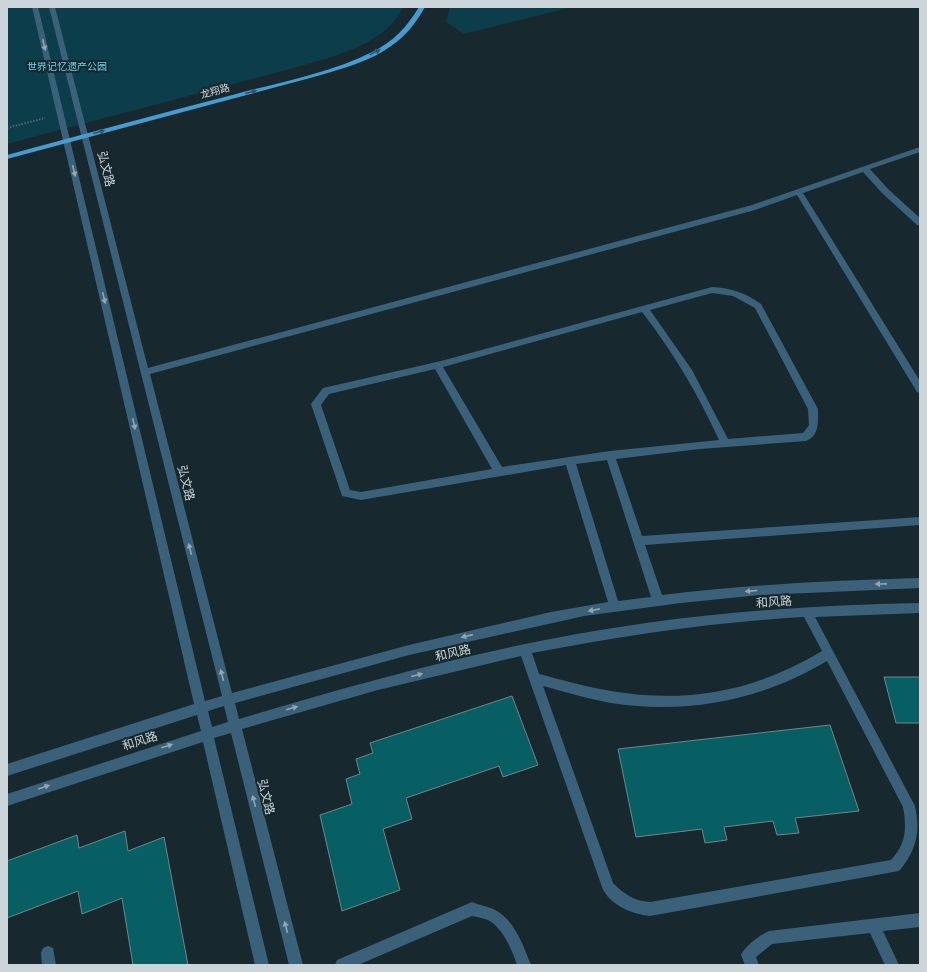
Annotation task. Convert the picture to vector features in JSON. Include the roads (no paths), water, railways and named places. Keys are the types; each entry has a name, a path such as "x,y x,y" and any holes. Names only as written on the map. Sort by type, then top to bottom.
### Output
{"main road":[{"path":"416,20 418,7"},
{"name":"龙翔路","path":"7,157 308,77 346,65 383,48 402,35 416,20 422,7"}],"street":[{"path":"35,7 262,965"},
{"name":"弘文路","path":"52,7 296,965"},
{"path":"145,372 755,207 920,149"},
{"path":"864,168 885,191 920,223"},
{"path":"798,191 920,389"},
{"path":"712,290 737,293 758,306 813,409 814,426 806,437 725,442 610,455 499,471 361,496 346,493 316,404 326,391 437,365 644,308 712,290"},
{"path":"644,308 678,353 695,381 725,442"},
{"path":"437,365 499,471"},
{"path":"610,455 658,601"},
{"path":"570,460 615,607"},
{"path":"638,541 920,521"},
{"name":"和风路","path":"7,770 228,698 345,665 518,624 658,601 770,590 855,584 920,583"},
{"name":"和风路","path":"7,800 208,733 351,691 525,650 607,634 684,623 807,612 920,608"},
{"path":"525,650 608,887 617,897 627,904 638,908 650,909 894,866 904,856 911,842 912,830 908,806 807,612"},
{"path":"536,679 603,695 636,700 670,702 703,700 734,695 760,688 808,667 828,653"},
{"path":"342,965 472,909 490,914 500,923 517,944 524,965"},
{"path":"752,965 748,955 769,938 920,920"},
{"path":"873,925 892,965"}],"park label":[{"name":"世界记忆遗产公园","path":"67,66"}]}
